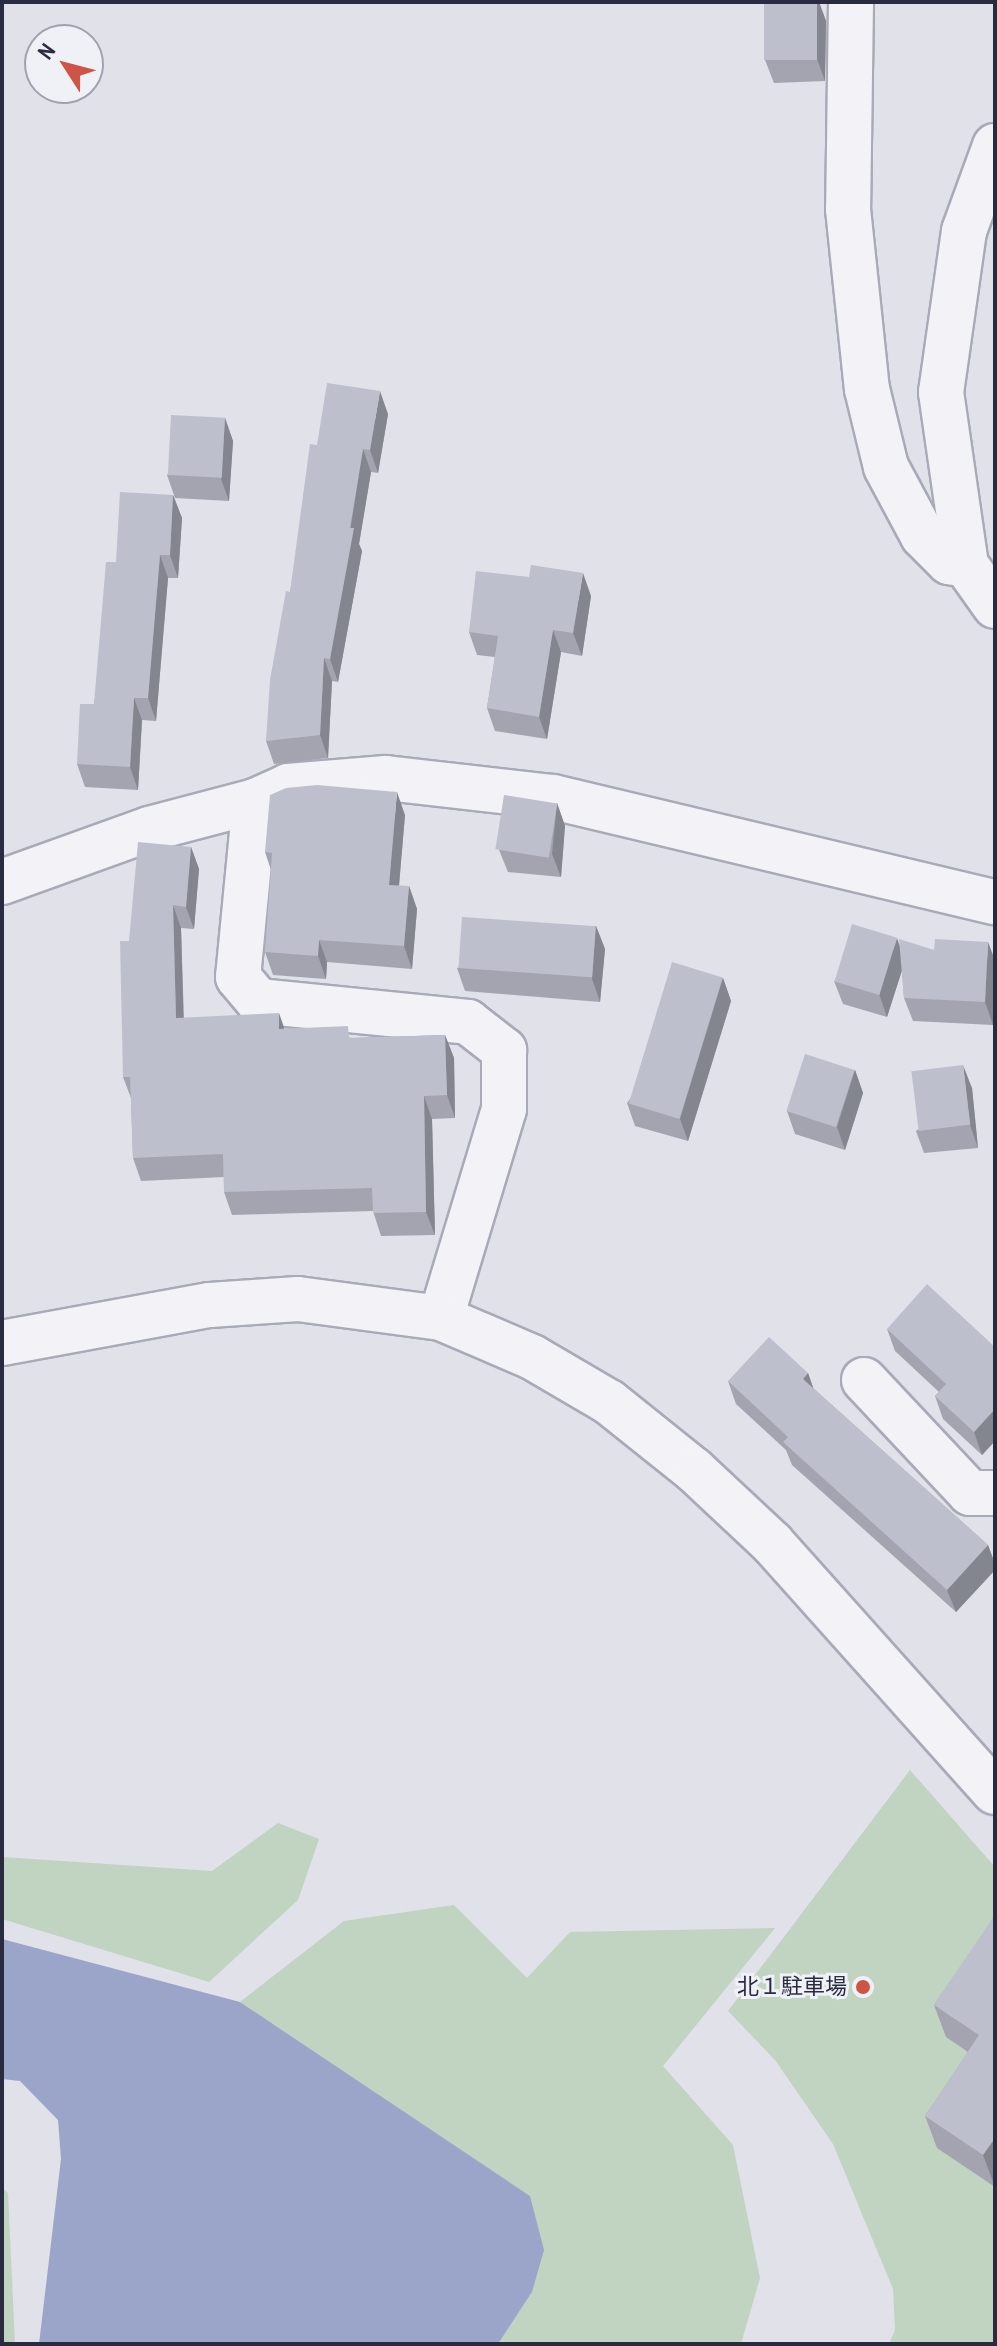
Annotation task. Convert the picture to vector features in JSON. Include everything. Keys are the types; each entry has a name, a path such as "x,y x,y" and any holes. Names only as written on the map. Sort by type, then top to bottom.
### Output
{"street":[{"path":"851,2 848,209 867,389 886,467 923,536 949,562 966,565"},
{"path":"995,146 964,231 941,392 966,565 995,606"},
{"path":"2,882 149,829 255,801 288,786 386,778 553,797 995,902"},
{"path":"255,801 238,977 258,1001 468,1022 504,1050 504,1109 441,1318"},
{"path":"2,1343 210,1305 298,1299 441,1318 532,1357 609,1402 694,1470 772,1543 995,1792"},
{"path":"864,1380 970,1493 995,1493"}],"green space":[{"name":"北１駐車場","path":"910,1770 995,1867 995,2344 889,2344 895,2330 893,2289 833,2144 775,2060 728,2011"},
{"path":"278,1823 319,1839 298,1900 209,1982 2,1919 2,1857 212,1871"},
{"path":"454,1905 527,1978 570,1932 775,1928 663,2066 733,2145 760,2278 741,2344 498,2344 532,2292 530,2196 240,2002 344,1921"},
{"path":"2,2188 8,2193 15,2344 2,2344"}],"water":[{"path":"2,1939 240,2002 530,2196 544,2250 532,2292 498,2344 39,2344 61,2159 58,2120 20,2081 2,2079"}],"building":[{"path":"764,2 817,2 817,60 764,60"},
{"path":"327,383 380,391 370,450 363,449 350,528 354,528 330,659 324,658 320,735 266,741 270,680 286,591 290,592 310,444 317,445"},
{"path":"171,415 225,418 222,478 168,475"},
{"path":"120,492 173,495 170,555 160,555 148,698 134,698 130,767 77,764 80,704 94,704 106,562 116,562"},
{"path":"531,565 583,573 573,633 553,630 539,717 487,708 498,636 469,632 476,571 529,577"},
{"path":"317,785 397,792 389,885 409,886 404,946 319,940 318,956 265,952 272,853 265,852 270,795 286,788"},
{"path":"504,795 557,803 549,858 495,849"},
{"path":"138,842 191,847 186,907 173,905 176,1018 279,1013 279,1029 348,1026 349,1038 445,1035 447,1095 424,1096 426,1212 373,1213 372,1188 224,1192 223,1154 133,1158 130,1077 123,1077 120,941 129,941"},
{"path":"462,917 596,926 592,977 458,968"},
{"path":"852,924 897,938 879,995 834,981"},
{"path":"899,939 934,950 935,939 988,942 985,1002 904,998"},
{"path":"672,962 723,977 679,1119 629,1104"},
{"path":"805,1054 854,1070 836,1127 786,1111"},
{"path":"963,1065 970,1125 919,1131 911,1071"},
{"path":"927,1284 995,1347 995,1409 974,1432 935,1396 946,1384 887,1329"},
{"path":"769,1337 808,1373 803,1379 988,1545 947,1590 783,1442 788,1437 728,1381"},
{"path":"994,1916 995,2138 983,2155 925,2116 979,2035 934,2005"}],"place":[{"name":"北１駐車場","path":"863,1987"}]}
